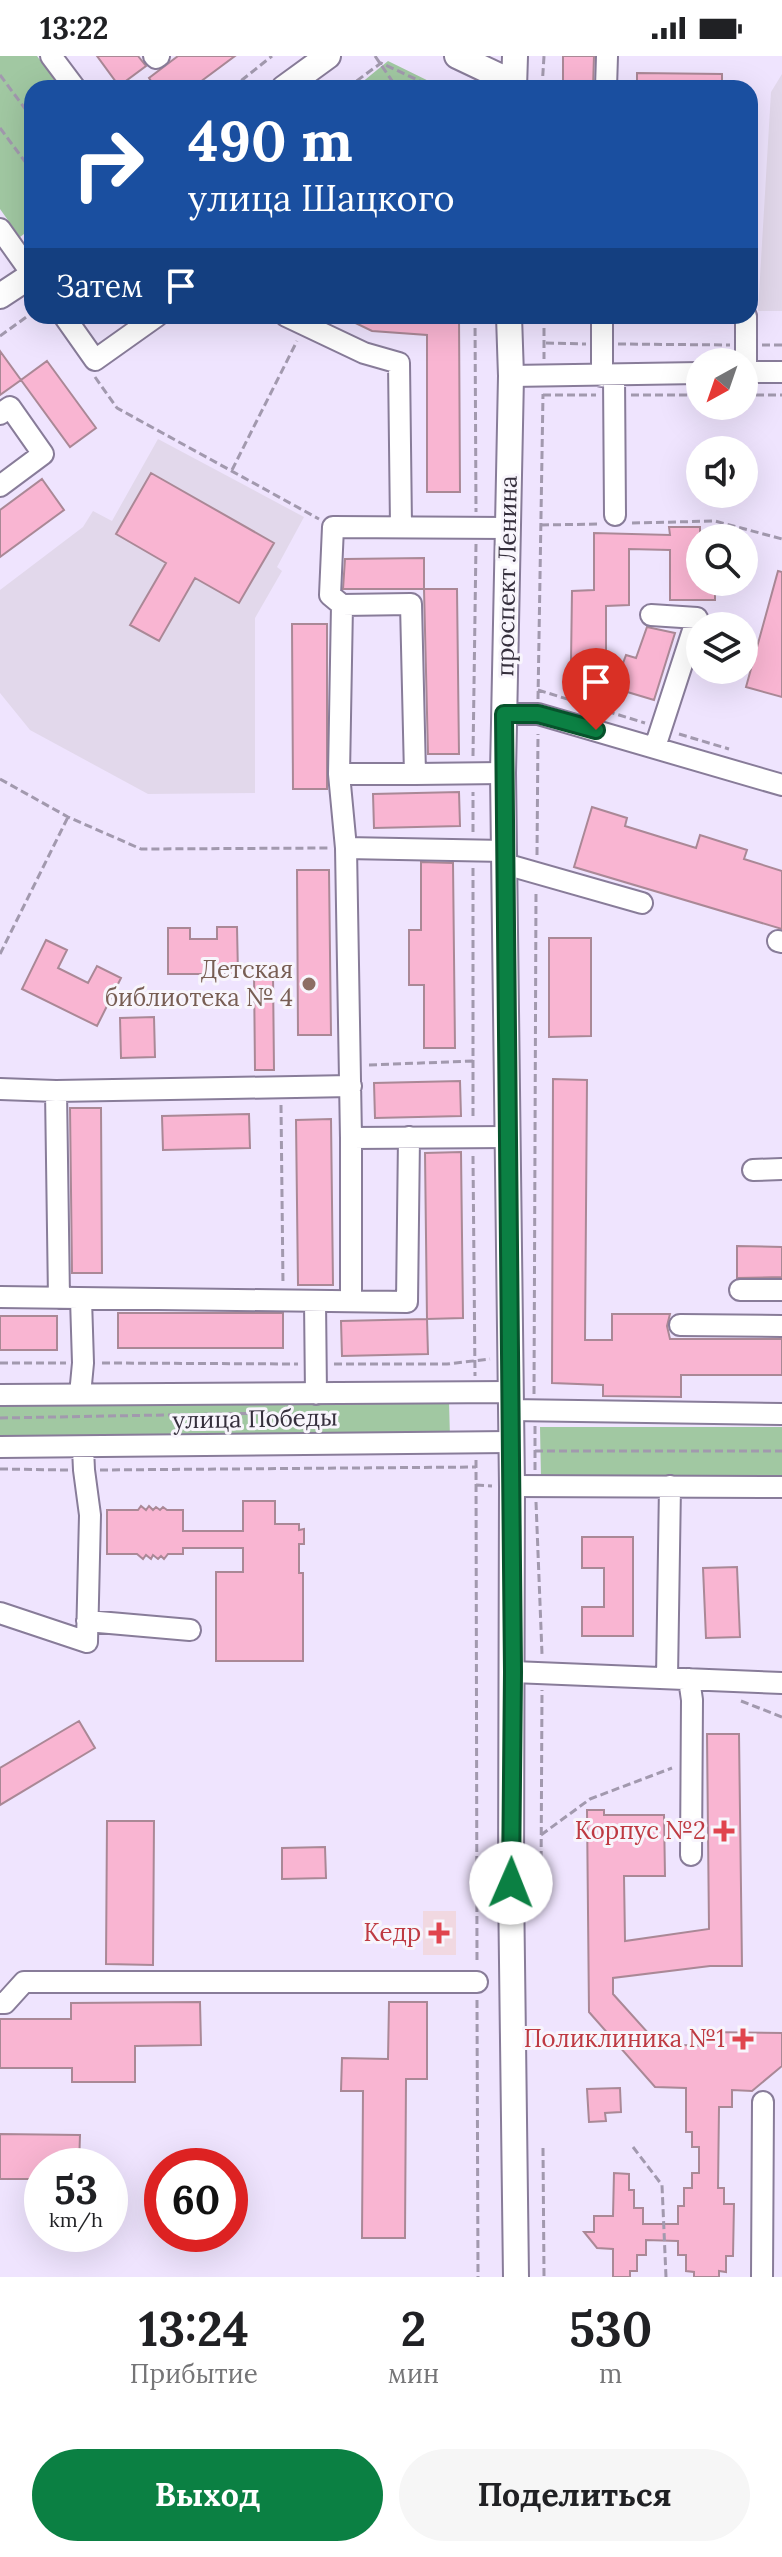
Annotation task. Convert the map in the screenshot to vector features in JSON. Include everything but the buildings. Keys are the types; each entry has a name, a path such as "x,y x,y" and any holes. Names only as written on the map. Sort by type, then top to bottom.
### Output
{"main road":[{"path":"295,80 328,56"},
{"path":"457,56 503,80"},
{"path":"514,80 515,56"},
{"path":"0,296 24,280"},
{"name":"проспект Ленина","path":"509,324 511,376 503,773 508,1137 519,1404 511,1442 524,1486 513,1672 511,1883 516,2277"}],"street":[{"path":"51,56 69,80"},
{"path":"606,80 607,56"},
{"path":"0,229 24,263"},
{"path":"70,324 95,360 146,324"},
{"path":"602,324 608,376 615,521"},
{"path":"746,324 746,348"},
{"path":"305,325 364,353 399,363 401,526"},
{"path":"758,372 782,372"},
{"path":"511,376 686,373"},
{"path":"0,414 10,407 43,454 0,486"},
{"path":"415,774 411,604 342,605 330,595 333,527 401,526 476,533 508,528"},
{"path":"342,605 339,774 346,848 351,1301"},
{"path":"651,615 697,618 655,747"},
{"path":"504,714 538,714 782,785"},
{"path":"339,774 503,773"},
{"path":"346,848 473,849 505,858 536,873 642,903"},
{"path":"0,1089 56,1091 281,1086 350,1076"},
{"path":"56,1091 59,1298"},
{"path":"0,1297 407,1302 409,1137"},
{"path":"351,1138 508,1137"},
{"path":"753,1170 782,1169"},
{"path":"740,1290 782,1290"},
{"path":"80,1395 83,1363 81,1299"},
{"path":"315,1301 316,1394"},
{"path":"680,1325 782,1326"},
{"name":"улица Победы","path":"0,1395 476,1393 519,1404 782,1414"},
{"name":"улица Победы","path":"0,1447 511,1442"},
{"path":"0,1613 87,1642 90,1515 83,1448"},
{"path":"524,1486 782,1487"},
{"path":"667,1678 670,1486"},
{"path":"87,1621 190,1630"},
{"path":"513,1672 782,1683"},
{"path":"689,1679 692,1700 691,1855"},
{"path":"0,2003 5,2003 24,1982 477,1982"},
{"path":"762,2277 763,2102"}],"path":[{"path":"242,80 272,56"},
{"path":"375,56 392,80"},
{"path":"542,80 544,56"},
{"path":"358,80 381,63"},
{"path":"381,63 418,80"},
{"path":"0,75 24,107"},
{"path":"0,128 24,160"},
{"path":"0,328 2,335 24,319"},
{"path":"475,324 473,1359 476,1393"},
{"path":"541,1883 542,1673 524,1486 535,1451 519,1404 536,873 544,324"},
{"path":"232,470 305,325"},
{"path":"544,343 782,345"},
{"path":"92,374 117,408 333,527"},
{"path":"758,395 782,395"},
{"path":"541,525 715,521 782,539"},
{"path":"0,779 68,817 141,849 346,848"},
{"path":"0,954 68,817"},
{"path":"350,1076 473,1061"},
{"path":"281,1086 283,1301"},
{"path":"0,1363 447,1364 473,1359"},
{"path":"0,1418 286,1413"},
{"path":"477,1441 478,2277"},
{"path":"535,1451 782,1451"},
{"path":"0,1469 476,1467"},
{"path":"737,1699 782,1717"},
{"path":"541,1835 590,1799 690,1762"},
{"path":"633,2147 662,2185 666,2277"},
{"path":"543,2148 544,2277"}],"shaded area":[{"path":"782,74 782,311 758,311 771,92"},
{"path":"158,439 304,517 277,567 282,571 255,618 255,793 148,794 30,730 0,693 0,590 83,527 93,511 112,521"},
{"name":"Кедр","path":"423,1911 456,1911 456,1955 423,1955"}],"green space":[{"path":"0,56 37,56 55,80 24,80 24,234 20,237 0,209"},
{"path":"388,61 427,80 365,80"},
{"path":"449,1401 450,1438 0,1439 0,1404"},
{"path":"540,1427 782,1427 782,1477 541,1478"}],"place":[{"name":"Детская библиотека № 4","path":"309,984"},
{"name":"Корпус №2","path":"724,1831"},
{"name":"Кедр","path":"439,1933"},
{"name":"Поликлиника №1","path":"743,2039"}],"route":[{"path":"511,1883 513,1672 504,714 538,714 596,730"}]}
